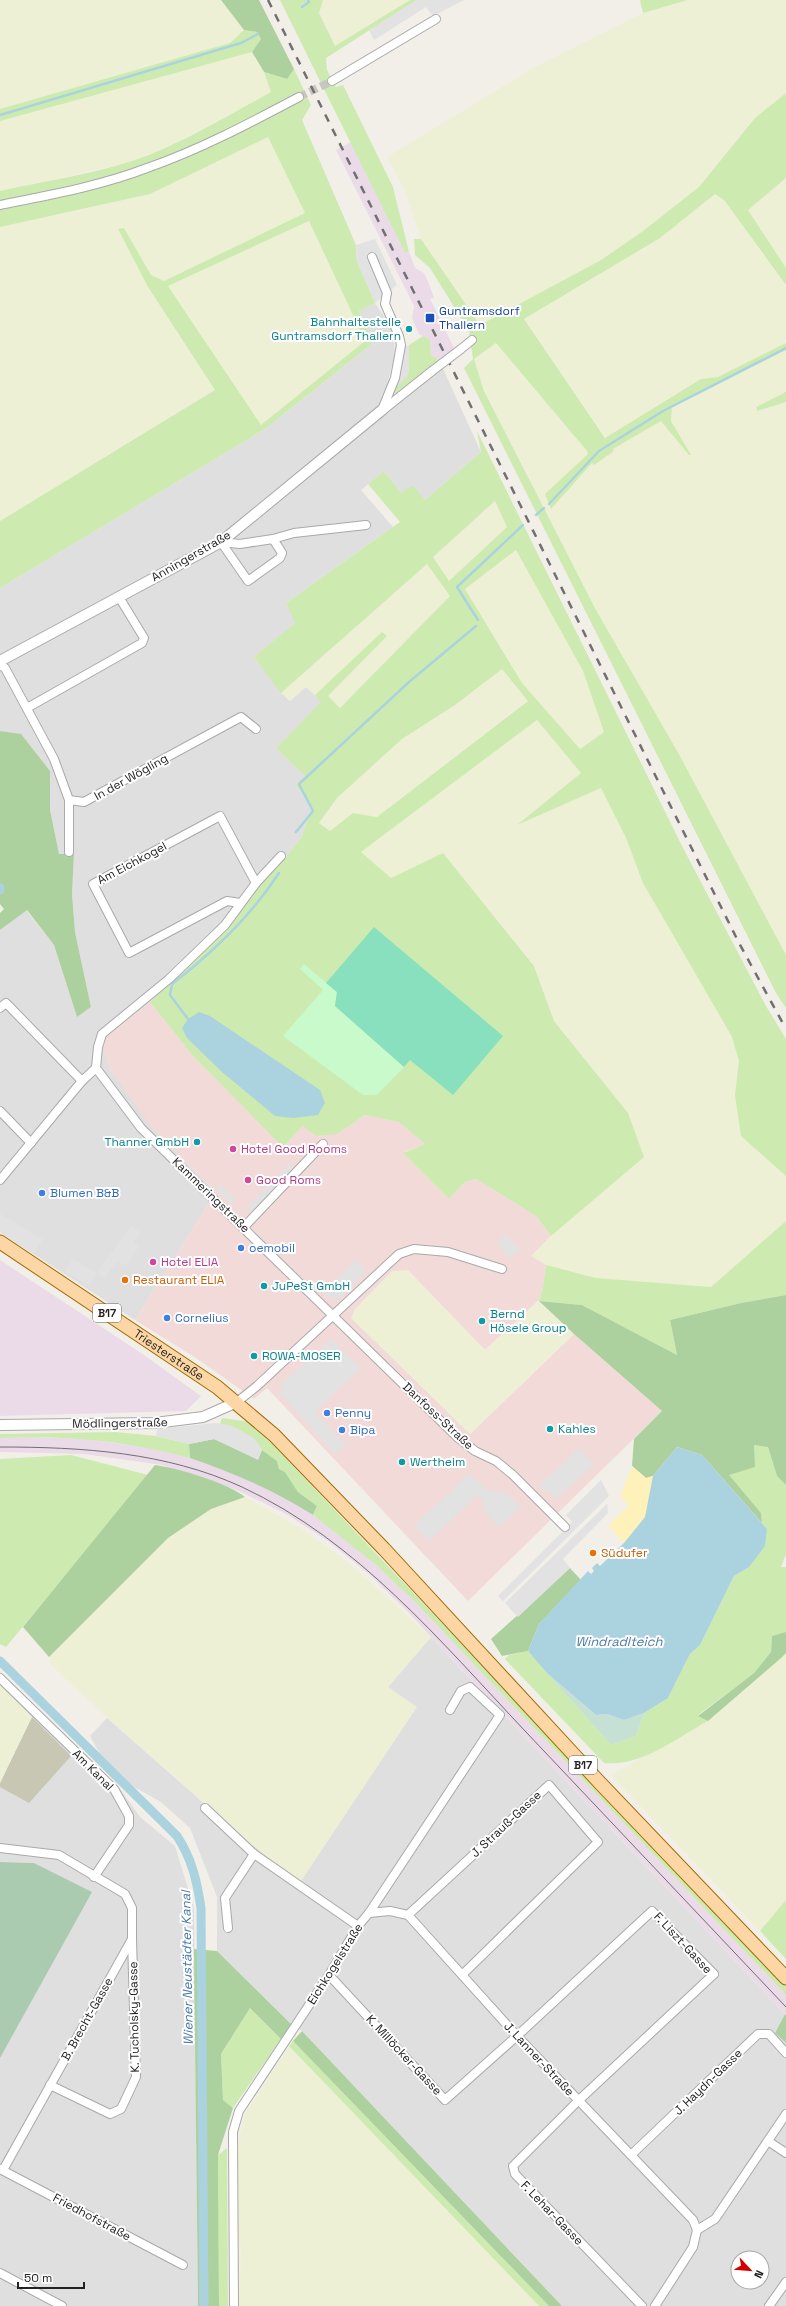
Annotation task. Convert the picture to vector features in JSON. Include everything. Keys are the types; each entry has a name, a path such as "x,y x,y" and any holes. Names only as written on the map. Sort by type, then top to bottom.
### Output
{"main road":[{"name":"Triesterstraße","path":"0,1242 217,1387 237,1402"},
{"name":"B17","path":"237,1402 308,1468 600,1783 786,1978"}],"street":[{"path":"332,81 436,19"},
{"path":"0,205 95,185 148,168 211,141 299,97"},
{"name":"Anningerstraße","path":"372,258 387,293 384,304 399,336 401,345 395,378 382,410"},
{"name":"Anningerstraße","path":"0,661 221,542 382,410 472,340"},
{"path":"221,542 240,544 273,539 294,533 366,525"},
{"path":"221,542 248,581 280,558 282,553 273,539"},
{"path":"27,708 142,644 144,638 119,597"},
{"path":"0,665 5,668 54,759 69,800 69,852"},
{"name":"In der Wögling","path":"69,800 84,802 240,717 256,729"},
{"name":"Am Eichkogel","path":"240,903 227,901 129,953 92,884 220,816 256,882"},
{"path":"0,1180 82,1081 96,1068 98,1047 102,1034 169,979 225,925 256,882 281,856"},
{"path":"0,1008 6,1003 82,1081"},
{"name":"Kammeringstraße","path":"96,1068 141,1128 244,1227 333,1316"},
{"path":"0,1111 31,1143"},
{"path":"244,1227 323,1144"},
{"path":"237,1402 257,1386 399,1254 414,1249 448,1252 502,1269"},
{"name":"Danfoss-Straße","path":"333,1316 456,1436 475,1451 496,1462 513,1474 565,1527"},
{"name":"Mödlingerstraße","path":"0,1425 155,1424 203,1417 237,1402"},
{"name":"Am Kanal","path":"0,1678 114,1789 129,1816 128,1825 94,1877"},
{"name":"Eichkogelstraße","path":"234,2306 233,2132 239,2111 329,1974 358,1926 369,1913 500,1715 470,1687 461,1691 450,1710"},
{"name":"J. Strauß-Gasse","path":"408,1915 549,1785 598,1842 462,1975"},
{"path":"205,1808 254,1854 358,1926"},
{"name":"B. Brecht-Gasse","path":"0,1848 59,1855 125,1894 132,1908 132,1939 2,2169"},
{"path":"228,1928 225,1898 254,1854"},
{"name":"F. Liszt-Gasse","path":"518,2036 652,1910 714,1974 578,2102"},
{"path":"369,1913 390,1911 408,1915"},
{"name":"J. Lanner-Straße","path":"408,1915 578,2102 693,2220 697,2230"},
{"name":"K. Tucholsky-Gasse","path":"50,2085 110,2114 121,2109 136,2077 132,1939"},
{"name":"K. Millöcker-Gasse","path":"329,1974 445,2100 518,2036"},
{"name":"J. Haydn-Gasse","path":"631,2155 758,2034 769,2034 786,2053"},
{"name":"F. Lehar-Gasse","path":"578,2102 513,2166 515,2174 642,2306"},
{"path":"655,2306 693,2247 697,2230 715,2219 786,2114"},
{"path":"768,2141 786,2153"},
{"name":"Friedhofstraße","path":"2,2169 183,2265"},
{"path":"0,2273 62,2306"},
{"path":"769,2306 786,2282"}],"shaded area":[{"path":"0,0 221,0 244,30 246,46 252,52 264,72 271,92 211,125 149,155 123,164 0,191"},
{"path":"323,0 410,0 335,47 319,13"},
{"path":"417,0 464,0 433,16 426,7 374,40 369,30"},
{"path":"688,0 786,0 786,93 755,118 699,187 643,232 601,260 480,325 421,239 404,189 387,157 533,68 643,13"},
{"path":"268,136 305,213 164,281 151,275 124,228 118,229 148,287 215,390 0,521 0,227 150,194"},
{"path":"351,142 405,253 409,252 415,268 424,273 429,284 434,298 430,299 454,348 439,360 431,355 430,340 419,334 412,318 414,306 336,150"},
{"path":"786,178 786,268 748,210"},
{"path":"715,194 724,200 786,285 786,392 756,407 757,411 786,402 786,955 680,756 596,610 484,391 474,359 496,343 587,451 593,464 598,462 614,450 524,319 624,259"},
{"path":"309,221 365,341 261,425 168,286"},
{"path":"375,239 397,285 375,303 357,261 356,245"},
{"path":"375,303 390,325 394,340 395,355 387,385 391,396 439,360 481,452 425,500 401,493 384,471 361,490 393,527 286,603 296,623 254,657 289,701 306,687 322,702 276,748 306,776 296,785 312,809 301,838 243,905 233,921 150,1002 110,1034 153,1129 216,1192 135,1320 0,1232 0,930 26,910 54,945 77,1017 91,1007 75,932 72,894 74,854 59,855 50,810 50,771 0,731 0,588 265,429 373,343 359,311"},
{"path":"409,345 409,371 407,377 395,388 403,348"},
{"path":"495,501 507,527 449,582 433,557"},
{"path":"516,550 583,671 604,732 580,749 522,683 465,589"},
{"path":"427,564 450,596 340,708 328,696 387,636 382,632 315,695 306,687 290,701 281,693"},
{"path":"502,668 528,700 377,817 353,813 330,831 319,823 337,798 402,739 455,705"},
{"path":"537,720 581,773 519,823 601,788 626,838 643,883 732,1037 739,1061 735,1095 741,1135 786,1176 786,1221 711,1287 596,1278 546,1265 531,1256 551,1236 628,1113 554,1021 534,966 443,853 391,878 361,852"},
{"path":"150,1002 192,1055 284,1146 303,1126 337,1134 365,1115 400,1122 425,1144 404,1152 449,1199 465,1182 476,1179 536,1216 551,1236 532,1256 546,1265 543,1287 539,1300 485,1350 407,1270 470,1434 574,1334 662,1411 468,1601 267,1388 254,1399 196,1358 135,1320 216,1192 153,1129 109,1068 102,1047 110,1034"},
{"path":"289,1164 294,1169 252,1212 247,1207"},
{"path":"220,1184 236,1199 231,1204 215,1189"},
{"path":"0,1214 43,1239 33,1254 0,1232"},
{"path":"131,1225 140,1232 133,1242 139,1247 126,1266 117,1261 105,1278 97,1273"},
{"path":"505,1234 521,1250 509,1258 497,1243"},
{"path":"73,1259 96,1273 88,1286 65,1271"},
{"path":"0,1260 141,1353 201,1396 186,1411 0,1416"},
{"path":"355,1260 366,1270 340,1299 329,1298 324,1293"},
{"path":"408,1270 485,1350 539,1301 574,1334 470,1434 351,1318 355,1309 392,1271"},
{"path":"331,1339 361,1368 315,1412 346,1445 335,1454 279,1393 283,1389 280,1385"},
{"path":"215,1423 230,1425 254,1438 262,1450 258,1460 214,1439 189,1444 156,1436 157,1429"},
{"path":"31,1437 85,1439 163,1450 190,1458 242,1476 292,1501 339,1533 375,1564 415,1602 786,1995 786,2015 406,1610 369,1574 328,1541 286,1514 237,1490 162,1465 84,1454 0,1452 0,1438"},
{"path":"579,1448 594,1464 556,1499 547,1489 544,1491 539,1486"},
{"path":"469,1474 486,1489 506,1493 521,1507 500,1527 485,1512 482,1499 478,1495 429,1541 414,1525"},
{"path":"601,1480 609,1496 503,1601 498,1596 572,1522 566,1515"},
{"path":"245,1497 302,1529 349,1563 431,1637 388,1687 417,1707 301,1881 247,1841 100,1711 50,1664 49,1657 168,1538 211,1509"},
{"path":"607,1504 608,1513 563,1559 570,1568 518,1617 505,1603"},
{"path":"431,1637 785,2014 775,2033 786,2043 786,2306 562,2306 302,2031 291,2024 217,1951 217,1897 190,1828 161,1802 127,1783 101,1756 90,1736 107,1718 247,1841 301,1881 416,1707 388,1687"},
{"path":"786,1653 786,1900 760,1931 611,1775 708,1721"},
{"path":"0,1672 120,1789 140,1817 175,1846 194,1908 198,2306 0,2306 0,2058 91,1892 34,1863 0,1862"},
{"path":"547,1673 596,1715 607,1714 624,1720 644,1713 636,1736 611,1745"},
{"path":"0,1685 32,1717 0,1783"},
{"path":"32,1717 71,1756 29,1803 0,1787 0,1783"},
{"path":"289,2046 539,2306 239,2306 241,2248 238,2240 238,2144 245,2114"}],"green space":[{"path":"221,0 259,0 294,69 287,79 264,72 252,52 261,39 257,32 244,30"},
{"path":"280,0 323,0 319,13 335,46 410,0 417,0 326,58 327,70 336,87 343,85 393,187 409,252 405,253"},
{"path":"640,0 688,0 643,13"},
{"path":"244,30 257,32 261,39 252,52 0,121 0,109 230,43"},
{"path":"294,69 311,105 302,120 356,245 357,261 375,303 359,311 373,343 265,429 0,588 0,521 215,390 148,287 118,229 124,228 151,275 164,281 305,213 268,137 150,194 0,227 0,191 113,167 149,155 196,133 271,92 264,72 286,79","holes":["309,221 365,341 261,425 168,286"]},
{"path":"786,93 786,178 748,210 786,268 786,285 724,200 715,194 660,238 524,319 605,438 701,379 718,377 786,343 786,350 672,407 671,421 691,455 689,455 661,421 613,449 614,451 594,465 592,463 551,509 545,494 588,454 587,451 496,343 474,359 484,391 596,610 680,756 786,955 786,1008 776,993 464,368 473,359 469,331 430,268 415,255 414,239 421,239 480,325 601,260 643,231 699,187 755,118"},
{"path":"423,336 430,340 431,355 439,360 391,396 395,388 409,371 409,345"},
{"path":"786,392 786,402 757,411 756,407"},
{"path":"477,431 682,846 766,1006 786,1039 786,1176 741,1136 735,1095 739,1061 732,1037 643,883 626,838 601,788 517,825 581,773 537,720 361,852 391,878 443,853 534,966 554,1021 628,1113 644,1157 551,1236 536,1216 476,1179 465,1182 449,1199 403,1153 425,1144 399,1122 365,1115 337,1134 316,1136 303,1126 283,1147 192,1055 150,1002 233,921 243,905 301,838 312,809 296,785 305,776 276,748 321,702 315,695 382,632 387,636 328,696 340,708 450,596 427,564 281,693 254,657 295,623 286,603 400,522 368,484 384,471 401,493 413,485 425,500 481,452","holes":["495,501 507,527 449,581 433,557","516,550 583,671 604,732 580,749 522,683 465,589","502,669 528,701 377,817 353,813 330,831 319,823 337,798 402,739 455,705"]},
{"path":"0,731 21,734 50,771 50,810 59,854 74,854 72,894 75,932 91,1007 77,1017 54,945 27,910 0,930 0,913 4,909 0,904"},
{"path":"374,927 503,1036 453,1095 410,1060 404,1067 335,1006 337,992 326,983"},
{"path":"304,964 337,992 335,1006 404,1067 377,1095 363,1095 283,1036 323,990 300,969"},
{"path":"786,1221 786,1295 741,1303 670,1320 677,1355 582,1305 539,1301 543,1287 546,1265 596,1278 711,1287"},
{"path":"786,1295 786,1485 777,1476 768,1447 754,1445 755,1467 729,1475 761,1513 762,1523 702,1455 677,1447 653,1476 646,1478 632,1466 634,1439 662,1411 574,1334 539,1301 582,1305 677,1355 670,1320 741,1303"},
{"path":"222,1418 250,1422 273,1445 786,1985 786,1995 415,1602 375,1564 313,1515 317,1506 298,1492 285,1472 279,1469 277,1461 262,1450 253,1438 220,1424"},
{"path":"116,1432 156,1436 189,1444 190,1458 143,1447 96,1440 48,1437 0,1438 0,1434"},
{"path":"214,1439 258,1459 262,1450 277,1461 279,1469 285,1472 298,1492 317,1506 313,1515 253,1483 190,1458 189,1444"},
{"path":"754,1445 768,1447 777,1476 786,1485 786,1554 781,1567 786,1567 786,1632 772,1636 771,1652 754,1673 698,1715 708,1721 671,1743 645,1756 632,1761 604,1763 505,1659 509,1655 528,1651 611,1745 636,1736 644,1713 668,1698 690,1654 700,1645 734,1576 749,1567 767,1529 762,1523 761,1513 728,1475"},
{"path":"71,1455 148,1475 6,1647 0,1644 0,1459"},
{"path":"155,1465 176,1469 202,1477 227,1487 245,1497 211,1509 168,1538 49,1657 23,1627"},
{"path":"570,1568 581,1580 539,1624 528,1651 502,1656 491,1639"},
{"path":"786,1632 786,1653 781,1658 708,1721 698,1716 754,1673 771,1652 772,1636"},
{"path":"0,1862 34,1863 92,1892 0,2058"},
{"path":"786,1900 786,1959 760,1931"},
{"path":"194,1949 217,1951 291,2024 281,2039 250,2008 221,2054 223,2100 233,2108 218,2155 219,2306 198,2306"},
{"path":"250,2008 281,2039 233,2108 223,2100 221,2054"},
{"path":"785,2014 786,2015 786,2043 775,2033"},
{"path":"302,2031 562,2306 549,2306 293,2041"},
{"path":"293,2041 549,2306 539,2306 289,2046"},
{"path":"227,2148 228,2306 219,2306 218,2155"}],"sand":[{"path":"632,1466 646,1478 653,1476 645,1517 624,1543 608,1526 629,1505 620,1497"}],"water":[{"path":"199,1012 210,1016 320,1090 325,1103 318,1115 293,1118 275,1116 222,1072 187,1038 182,1028 188,1019"},
{"name":"Windradlteich","path":"677,1447 702,1455 767,1529 765,1546 749,1567 734,1576 700,1645 690,1654 668,1698 644,1713 624,1720 607,1714 596,1715 547,1673 528,1651 539,1624 588,1571 591,1574 594,1571 592,1568 597,1563 600,1566 624,1543 645,1517 653,1476"}],"waterway":[{"path":"302,7 309,2 308,0"},
{"path":"0,115 241,43 258,34"},
{"path":"549,504 599,451 663,411 786,348"},
{"path":"536,515 544,508"},
{"path":"478,620 457,587 523,525"},
{"path":"296,832 313,811 299,784 409,682 476,626"},
{"path":"188,1019 170,995 172,984 202,960 230,933 256,904 279,873"},
{"name":"Wiener Neustädter Kanal","path":"0,1661 177,1836 187,1853 193,1870 201,1908 204,2306"}],"tunnel":[{"path":"299,97 332,81"}],"tram line":[{"path":"0,1447 93,1450 154,1459 184,1466 213,1475 242,1487 284,1509 323,1535 360,1564 429,1629 786,2007"}],"railway":[{"path":"268,0 739,943 786,1029"}],"place":[{"name":"Guntramsdorf Thallern","path":"430,318"},
{"name":"Bahnhaltestelle Guntramsdorf Thallern","path":"409,329"},
{"name":"Thanner GmbH","path":"197,1142"},
{"name":"Hotel Good Rooms","path":"233,1149"},
{"name":"Good Roms","path":"248,1180"},
{"name":"Blumen B&B","path":"42,1193"},
{"name":"oemobil","path":"241,1248"},
{"name":"Hotel ELIA","path":"153,1262"},
{"name":"Restaurant ELIA","path":"125,1280"},
{"name":"JuPeSt GmbH","path":"264,1286"},
{"name":"Cornelius","path":"167,1318"},
{"name":"Bernd Hösele Group","path":"482,1321"},
{"name":"ROWA-MOSER","path":"254,1356"},
{"name":"Penny","path":"327,1413"},
{"name":"Kahles","path":"550,1429"},
{"name":"Bipa","path":"342,1430"},
{"name":"Wertheim","path":"402,1462"},
{"name":"Südufer","path":"593,1553"}]}
